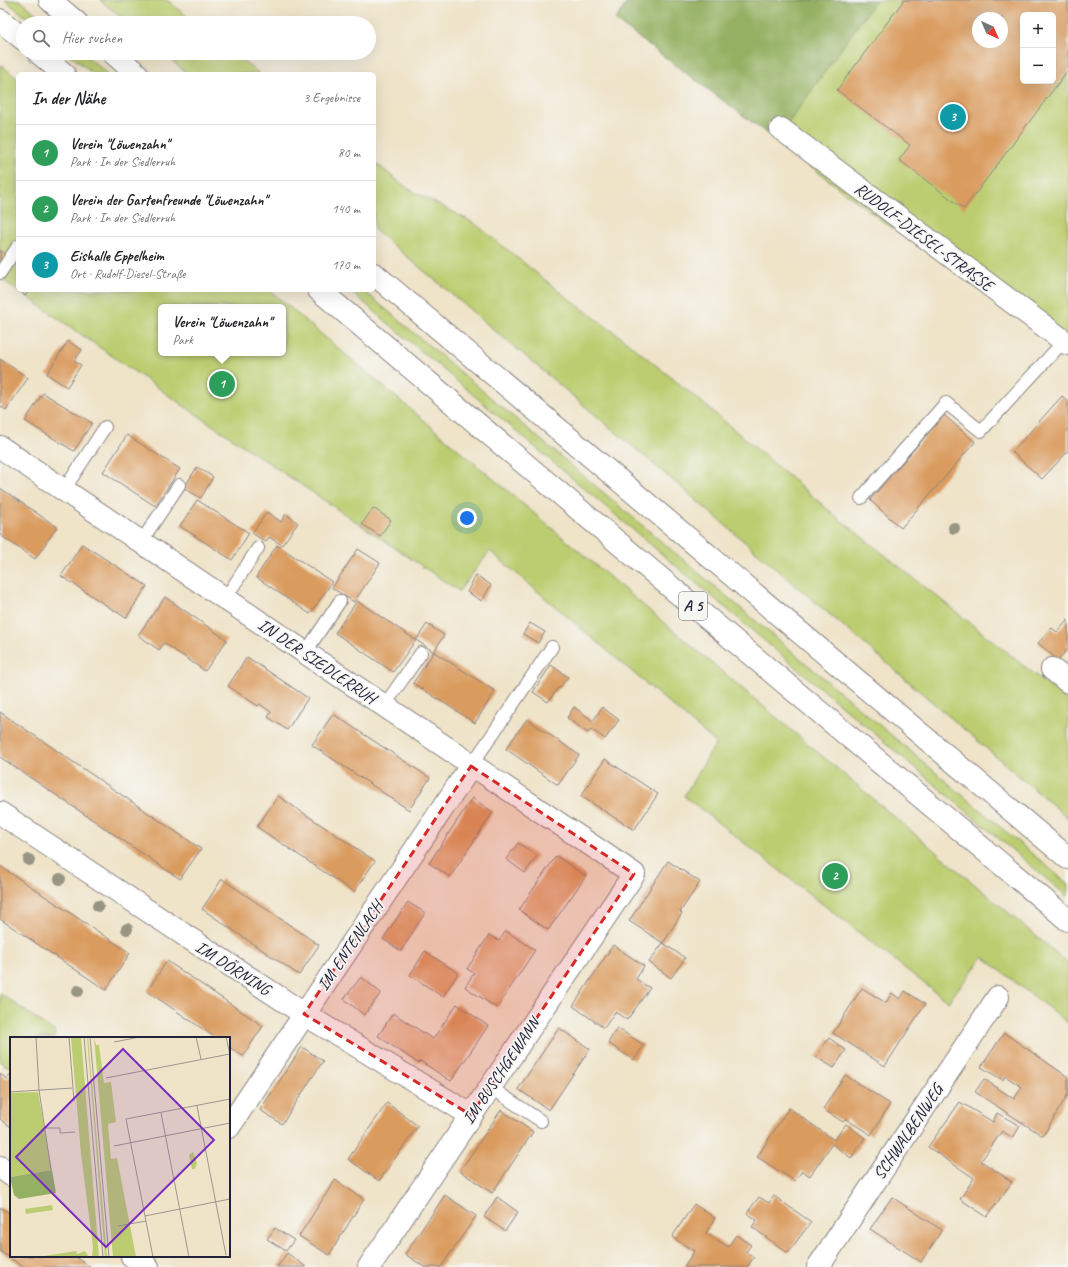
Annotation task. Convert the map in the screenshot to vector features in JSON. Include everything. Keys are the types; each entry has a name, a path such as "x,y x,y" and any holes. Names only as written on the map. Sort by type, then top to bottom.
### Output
{"main road":[{"path":"50,0 69,16"},
{"path":"0,20 16,33"},
{"path":"47,60 62,72"},
{"path":"120,60 135,72"},
{"name":"RUDOLF-DIESEL-STRASSE","path":"780,129 1066,343"},
{"path":"376,276 1068,858"},
{"name":"A 5","path":"322,292 711,621 1068,920"},
{"name":"IN DER SIEDLERRUH","path":"0,447 471,766 634,874"},
{"name":"IM ENTENLACH","path":"230,1125 471,766"},
{"name":"IM DÖRNING","path":"0,812 304,1014 471,1115"},
{"name":"IM BUSCHGEWANN","path":"369,1267 634,874"},
{"name":"SCHWALBENWEG","path":"818,1267 998,997"},
{"path":"0,1167 10,1174"}],"lane":[{"path":"0,273 16,249"},
{"path":"860,498 946,403 981,431 1066,343"},
{"path":"64,490 105,427"},
{"path":"141,542 179,485"},
{"path":"225,599 258,548"},
{"path":"305,653 340,601"},
{"path":"471,766 552,647"},
{"path":"384,706 421,653"},
{"path":"490,1087 541,1121"}],"highlighted area":[{"path":"471,766 634,874 471,1115 304,1014"}],"green space":[{"path":"5,0 20,0 39,16 24,16"},
{"path":"100,0 167,0 186,16 119,16"},
{"path":"629,0 876,0 776,140 615,20"},
{"path":"876,0 1068,0 1068,340 885,223 776,140"},
{"path":"76,60 91,60 106,72 91,72"},
{"path":"171,60 242,60 257,72 186,72"},
{"path":"0,64 16,77 16,289 0,278"},
{"path":"376,164 407,188 474,223 698,399 832,513 1068,701 1068,818 643,455 376,231"},
{"path":"20,292 271,292 286,304 158,304 158,356 286,356 286,304 1068,963 1068,1023 983,957 948,1002 684,796 716,743 490,551 459,591 184,406"},
{"path":"351,292 365,292 1068,884 1068,897"},
{"path":"0,993 55,1032 54,1037 10,1037 10,1067 0,1062"}],"building":[{"path":"904,0 1068,0 1068,70 964,209 899,160 910,145 837,90"},
{"path":"0,250 6,255 0,262"},
{"path":"21,292 28,292 25,296"},
{"path":"68,341 82,350 74,361 81,365 67,387 47,374"},
{"path":"0,359 28,378 6,410 0,406"},
{"path":"43,393 92,423 74,451 25,421"},
{"path":"1062,396 1068,401 1068,451 1042,479 1012,452"},
{"path":"944,415 975,442 901,528 870,500"},
{"path":"127,435 180,469 155,506 103,472"},
{"path":"197,467 213,477 201,498 184,488"},
{"path":"0,488 57,527 35,559 0,535"},
{"path":"197,500 249,533 232,560 180,526"},
{"path":"373,508 391,520 380,536 362,524"},
{"path":"267,512 281,522 286,514 298,523 282,545 269,537 266,542 252,533"},
{"path":"82,544 147,586 126,618 61,576"},
{"path":"277,545 332,582 310,614 256,577"},
{"path":"358,549 380,563 354,602 332,588"},
{"path":"476,575 491,585 482,601 467,592"},
{"path":"165,597 227,640 205,671 164,643 159,650 138,635"},
{"path":"357,601 416,640 393,672 335,633"},
{"path":"1068,620 1068,649 1058,660 1038,643 1052,628 1057,632"},
{"path":"530,623 545,632 538,643 523,634"},
{"path":"427,624 444,635 434,652 416,640"},
{"path":"434,652 495,691 475,723 413,683"},
{"path":"247,657 308,698 287,730 268,717 271,712 260,704 258,706 228,686"},
{"path":"551,665 568,677 548,702 533,692"},
{"path":"574,707 593,721 602,707 619,720 605,739 591,729 588,733 567,718"},
{"path":"0,712 201,849 180,879 0,757"},
{"path":"333,714 430,778 409,810 312,745"},
{"path":"527,719 579,755 558,785 506,749"},
{"path":"605,759 658,794 634,830 581,796"},
{"path":"278,796 375,861 354,892 257,827"},
{"path":"472,798 493,812 450,877 429,863"},
{"path":"518,843 537,856 525,873 506,859"},
{"path":"556,856 586,876 548,930 519,910"},
{"path":"668,861 700,882 680,912 682,913 663,943 629,921"},
{"path":"0,866 130,953 106,990 0,919"},
{"path":"222,879 319,945 299,975 202,909"},
{"path":"408,902 425,913 401,951 383,939"},
{"path":"506,931 535,950 497,1008 465,987 474,973 467,969 489,935 499,941"},
{"path":"663,943 685,958 671,978 649,962"},
{"path":"613,945 644,966 636,979 650,988 627,1020 615,1012 604,1028 573,1006"},
{"path":"425,951 458,973 443,997 410,975"},
{"path":"167,961 263,1026 243,1056 230,1048 230,1037 215,1037 147,991"},
{"path":"361,977 381,993 364,1015 344,999"},
{"path":"862,988 886,1003 892,993 900,999 905,991 925,1004 885,1066 833,1033"},
{"path":"457,1004 488,1026 451,1081 420,1061 418,1063 378,1036 393,1013 433,1039"},
{"path":"559,1028 590,1049 549,1110 518,1089"},
{"path":"617,1028 644,1045 634,1060 608,1043"},
{"path":"1004,1033 1068,1077 1068,1094 1043,1136 975,1092 984,1079 1014,1099 1022,1087 1005,1076 1003,1080 981,1067"},
{"path":"829,1038 846,1050 834,1068 816,1057"},
{"path":"302,1047 323,1061 282,1124 260,1110"},
{"path":"0,1074 7,1079 10,1075 10,1126 0,1119"},
{"path":"845,1075 890,1104 871,1135 846,1119 843,1122 823,1109"},
{"path":"960,1102 993,1122 997,1113 1020,1126 1013,1138 1002,1131 981,1161 1012,1182 987,1217 960,1199 974,1178 928,1147"},
{"path":"387,1103 418,1126 379,1181 348,1159"},
{"path":"789,1108 834,1140 846,1124 865,1138 851,1158 832,1144 810,1176 802,1171 795,1181 757,1157"},
{"path":"501,1110 533,1132 492,1193 460,1171"},
{"path":"335,1180 364,1199 329,1255 299,1236"},
{"path":"445,1195 476,1216 441,1267 424,1267 405,1254"},
{"path":"774,1196 811,1222 788,1253 752,1227 757,1220 747,1213 759,1197 769,1203"},
{"path":"497,1197 518,1212 505,1231 484,1217"},
{"path":"892,1197 942,1230 921,1262 870,1229"},
{"path":"694,1204 715,1218 706,1233 728,1247 736,1235 751,1245 746,1252 754,1257 747,1267 684,1267 694,1251 672,1237"},
{"path":"0,1207 10,1213 10,1257 75,1257 90,1267 23,1267 0,1251"},
{"path":"275,1228 294,1240 286,1251 267,1239"},
{"path":"287,1253 306,1267 277,1267"}],"place":[{"name":"Eishalle Eppelheim","path":"953,117"},
{"name":"Verein \"Löwenzahn\"","path":"222,384"},
{"name":"Verein der Gartenfreunde \"Löwenzahn\"","path":"835,876"}]}
